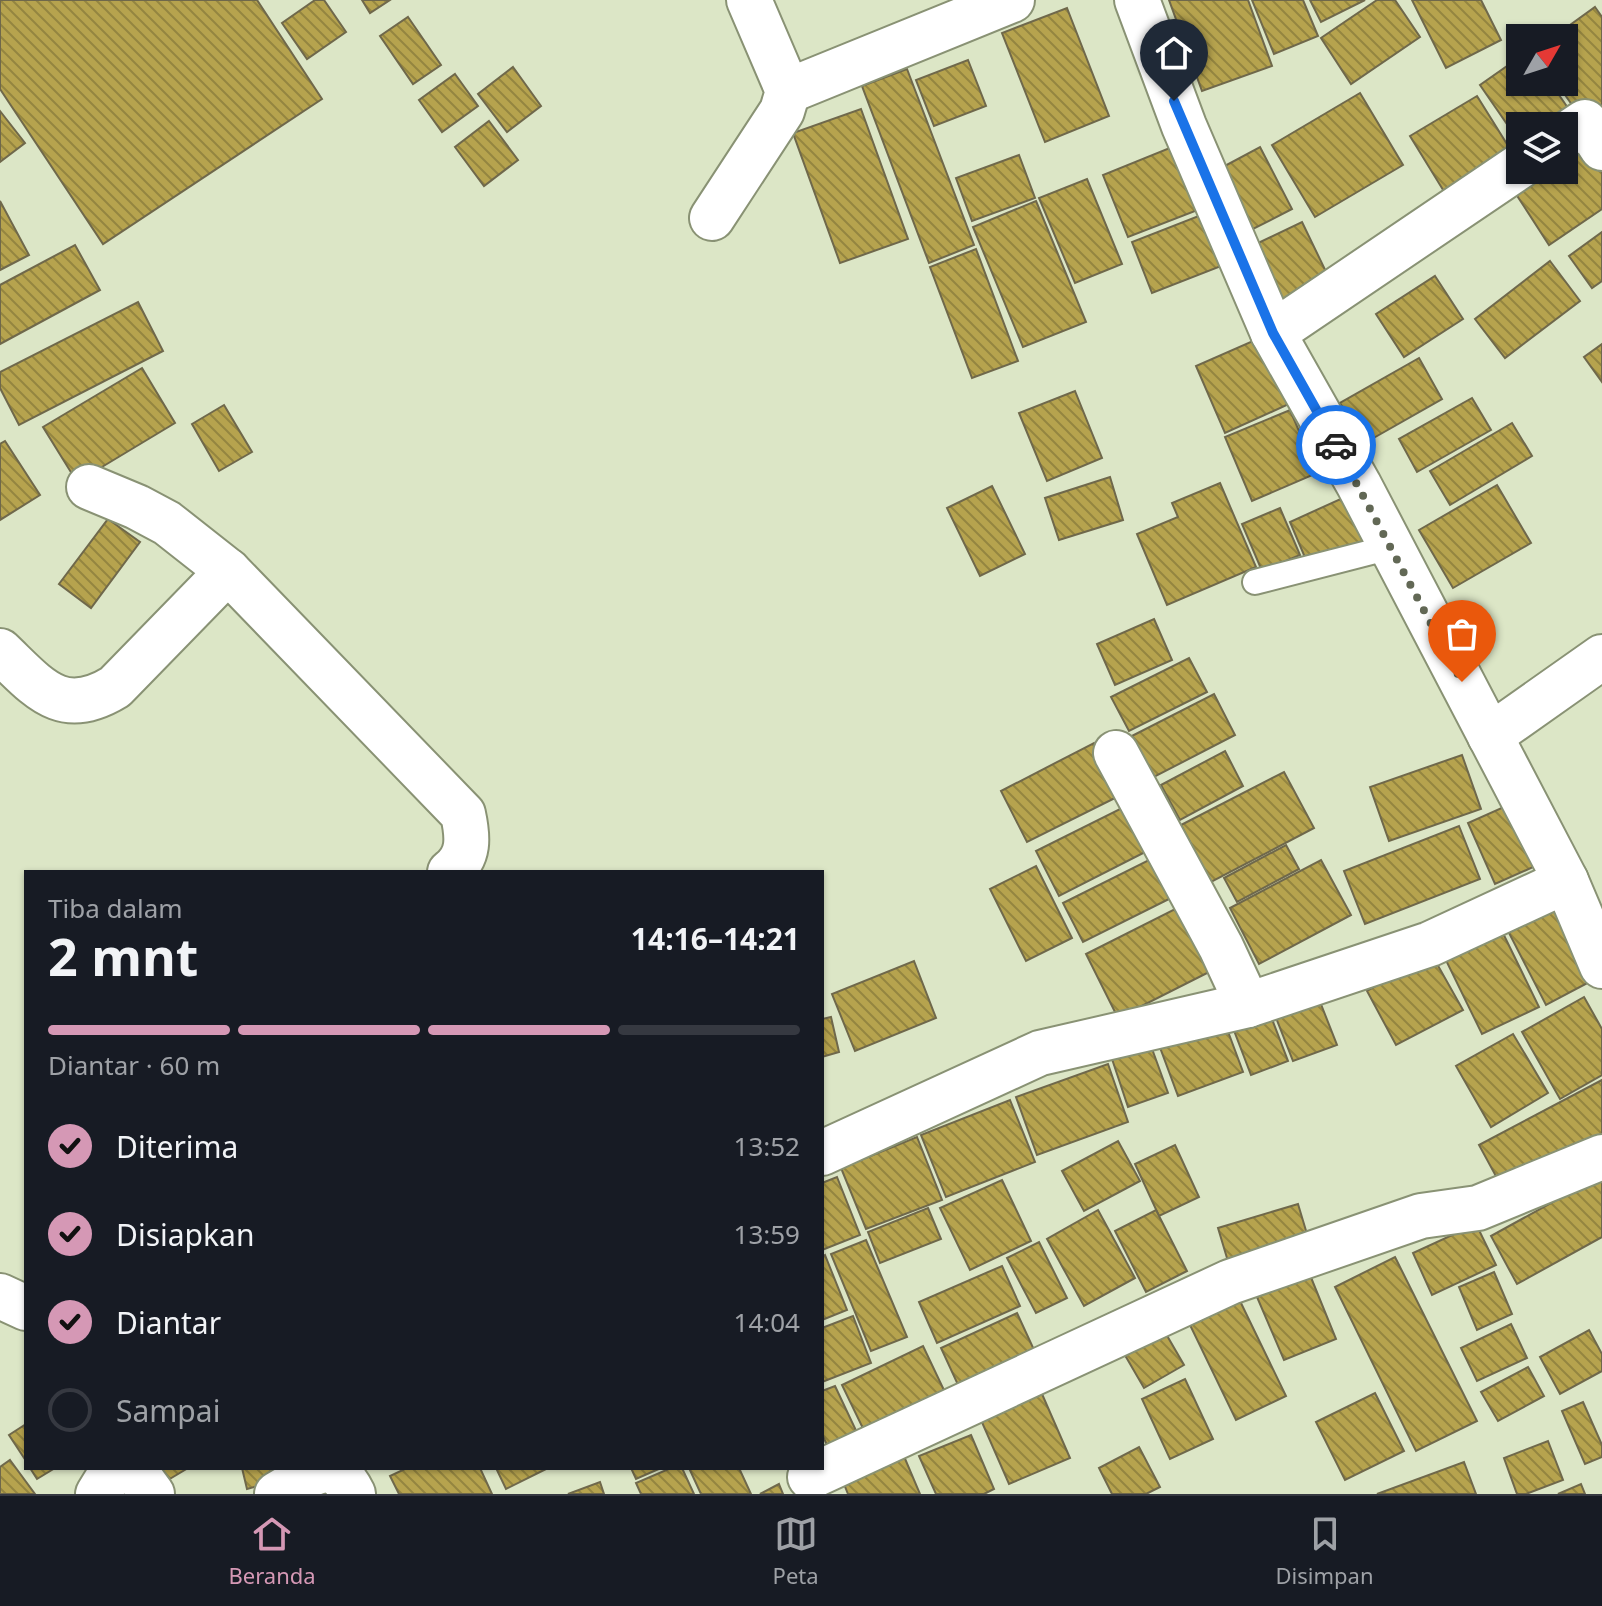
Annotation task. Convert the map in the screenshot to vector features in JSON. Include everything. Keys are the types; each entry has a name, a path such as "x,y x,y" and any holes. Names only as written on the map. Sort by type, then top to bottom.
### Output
{"street":[{"path":"712,218 782,111 788,91 749,0"},
{"path":"788,91 1012,0"},
{"path":"1137,0 1184,126 1273,333 1391,547 1566,881 1602,966"},
{"path":"1578,127 1585,122 1602,148"},
{"path":"1273,333 1506,175"},
{"path":"89,487 167,523 228,571 463,814 468,836 461,864 453,870"},
{"path":"0,651 41,691 68,703 96,698 115,687 228,571"},
{"path":"1490,736 1602,657"},
{"path":"1116,753 1221,947 1248,1005"},
{"path":"824,1152 1040,1053 1248,1005 1430,944 1566,881"},
{"path":"811,1480 1230,1282 1421,1216 1478,1208 1602,1157"},
{"path":"0,1296 24,1307"},
{"path":"98,1494 113,1470"},
{"path":"134,1470 152,1494"},
{"path":"277,1494 321,1470 334,1471 345,1477 353,1494"}],"lane":[{"path":"1255,582 1391,547"}],"building":[{"path":"0,0 257,0 322,99 103,244 0,89"},
{"path":"315,0 324,0 346,32 307,59 282,23"},
{"path":"362,0 390,0 370,13"},
{"path":"1169,0 1248,0 1272,66 1202,91"},
{"path":"1252,0 1303,0 1318,36 1274,54"},
{"path":"1310,0 1365,0 1321,22"},
{"path":"1377,0 1395,0 1420,37 1351,84 1321,38"},
{"path":"1412,0 1481,0 1501,40 1446,68"},
{"path":"1595,7 1602,17 1602,104 1582,119 1566,96 1578,96 1578,24 1571,24"},
{"path":"1067,8 1109,116 1045,142 1002,33"},
{"path":"408,17 441,65 413,84 380,36"},
{"path":"968,60 986,106 934,126 916,80"},
{"path":"513,67 541,106 507,132 478,94"},
{"path":"1506,67 1506,96 1560,96 1571,112 1506,112 1506,123 1480,85"},
{"path":"907,69 974,245 929,263 862,86"},
{"path":"455,74 478,106 442,132 419,100"},
{"path":"1360,93 1403,165 1315,217 1272,145"},
{"path":"1477,96 1506,143 1506,163 1448,198 1410,136"},
{"path":"861,109 908,239 840,263 793,133"},
{"path":"0,111 25,143 0,162"},
{"path":"489,121 518,160 484,186 455,147"},
{"path":"1182,143 1208,206 1128,237 1103,175"},
{"path":"1585,144 1602,169 1602,209 1549,245 1514,191 1525,184 1578,184 1578,149"},
{"path":"1260,147 1292,209 1253,229 1221,168"},
{"path":"1019,155 1035,198 972,221 956,178"},
{"path":"1087,179 1122,264 1075,283 1039,198"},
{"path":"0,201 29,255 0,270"},
{"path":"1036,201 1086,322 1023,347 973,227"},
{"path":"1214,210 1234,261 1152,293 1132,242"},
{"path":"1302,222 1330,280 1284,302 1256,244"},
{"path":"1602,232 1602,281 1592,288 1569,256"},
{"path":"75,245 100,290 0,344 0,285"},
{"path":"976,249 1018,361 972,378 930,267"},
{"path":"1550,261 1580,301 1505,358 1475,319"},
{"path":"1435,276 1463,319 1404,357 1376,314"},
{"path":"138,302 163,351 19,425 0,388 0,372"},
{"path":"1262,337 1291,403 1225,433 1196,366"},
{"path":"1602,344 1602,382 1584,357"},
{"path":"1419,358 1442,399 1363,444 1340,403"},
{"path":"142,368 175,423 77,482 43,427"},
{"path":"1075,391 1102,458 1047,481 1019,413"},
{"path":"1472,398 1491,430 1417,472 1399,439"},
{"path":"224,405 252,452 219,471 192,424"},
{"path":"1290,410 1317,473 1252,501 1225,437"},
{"path":"1512,423 1532,456 1450,505 1430,471"},
{"path":"5,441 40,495 0,520 0,444"},
{"path":"1110,477 1123,520 1059,540 1045,498"},
{"path":"1220,483 1256,567 1167,605 1137,534 1178,517 1172,503"},
{"path":"1497,485 1531,543 1453,588 1419,530"},
{"path":"992,486 1025,554 980,576 947,508"},
{"path":"1356,492 1376,537 1309,567 1290,522"},
{"path":"1280,508 1300,555 1262,571 1242,524"},
{"path":"108,519 140,542 91,608 59,584"},
{"path":"1154,619 1172,660 1115,685 1097,644"},
{"path":"1189,658 1207,692 1129,731 1111,697"},
{"path":"1214,694 1235,735 1148,780 1126,739"},
{"path":"1094,743 1121,795 1027,842 1001,791"},
{"path":"1225,751 1243,786 1180,820 1161,785"},
{"path":"1462,755 1481,809 1389,841 1370,787"},
{"path":"1284,772 1314,828 1211,882 1181,825"},
{"path":"1515,802 1542,863 1495,884 1468,823"},
{"path":"1130,804 1153,848 1059,896 1036,851"},
{"path":"1459,826 1480,879 1365,924 1344,871"},
{"path":"1286,845 1299,869 1237,902 1224,878"},
{"path":"1157,856 1177,895 1083,942 1063,903"},
{"path":"1321,860 1351,915 1259,964 1230,908"},
{"path":"1036,866 1072,938 1026,961 990,889"},
{"path":"1187,903 1219,967 1118,1018 1086,954"},
{"path":"1557,905 1595,979 1546,1005 1508,931"},
{"path":"1498,923 1539,1007 1482,1034 1441,950"},
{"path":"1432,955 1463,1010 1396,1045 1367,991"},
{"path":"914,961 936,1018 855,1051 832,994"},
{"path":"1315,989 1337,1045 1293,1061 1271,1005"},
{"path":"1584,997 1602,1029 1602,1075 1560,1099 1522,1032"},
{"path":"1267,1006 1288,1061 1251,1075 1230,1020"},
{"path":"831,1017 839,1052 824,1056 824,1019"},
{"path":"1223,1018 1243,1072 1178,1096 1158,1042"},
{"path":"1513,1034 1548,1093 1491,1127 1456,1066"},
{"path":"1151,1046 1168,1093 1128,1107 1112,1059"},
{"path":"1108,1064 1128,1122 1037,1155 1016,1097"},
{"path":"1602,1080 1602,1139 1504,1191 1479,1145"},
{"path":"1010,1100 1035,1162 946,1197 921,1135"},
{"path":"917,1137 942,1200 866,1229 841,1168"},
{"path":"1118,1141 1140,1181 1084,1211 1062,1171"},
{"path":"1175,1145 1199,1197 1159,1216 1135,1164"},
{"path":"1602,1175 1602,1237 1517,1284 1491,1236"},
{"path":"837,1177 860,1235 824,1249 824,1182"},
{"path":"1002,1180 1031,1241 970,1270 940,1208"},
{"path":"1298,1204 1310,1244 1230,1268 1218,1228"},
{"path":"928,1208 941,1239 880,1263 868,1232"},
{"path":"1098,1210 1135,1278 1084,1306 1047,1239"},
{"path":"1156,1210 1187,1271 1146,1292 1115,1231"},
{"path":"1476,1224 1496,1265 1432,1295 1413,1253"},
{"path":"866,1240 907,1337 871,1351 831,1254"},
{"path":"1039,1242 1067,1298 1036,1313 1007,1258"},
{"path":"824,1256 847,1310 824,1319"},
{"path":"1395,1257 1477,1421 1416,1451 1335,1287"},
{"path":"1002,1266 1020,1306 937,1343 919,1302"},
{"path":"1494,1272 1512,1314 1477,1330 1459,1287"},
{"path":"1310,1275 1336,1339 1284,1360 1257,1297"},
{"path":"1240,1301 1286,1396 1236,1420 1190,1325"},
{"path":"1017,1313 1041,1365 965,1400 941,1348"},
{"path":"853,1316 871,1363 824,1381 824,1327"},
{"path":"1511,1324 1527,1358 1477,1381 1461,1348"},
{"path":"1162,1327 1184,1365 1144,1388 1122,1350"},
{"path":"1589,1330 1602,1354 1602,1371 1560,1394 1540,1357"},
{"path":"923,1346 952,1407 871,1445 842,1385"},
{"path":"1528,1367 1544,1396 1498,1421 1481,1392"},
{"path":"1185,1379 1213,1439 1170,1459 1142,1399"},
{"path":"835,1386 860,1439 830,1452 824,1438 824,1390"},
{"path":"1375,1393 1404,1451 1345,1480 1316,1422"},
{"path":"1042,1394 1070,1458 1009,1484 981,1420"},
{"path":"1583,1402 1602,1445 1602,1457 1585,1464 1562,1411"},
{"path":"24,1425 24,1458 9,1435"},
{"path":"971,1435 994,1489 984,1494 936,1494 919,1456"},
{"path":"1548,1441 1563,1480 1526,1494 1517,1494 1504,1458"},
{"path":"1139,1447 1160,1487 1146,1494 1112,1494 1099,1468"},
{"path":"903,1454 920,1494 848,1494 842,1479"},
{"path":"10,1460 35,1494 0,1494 0,1467"},
{"path":"1464,1462 1476,1494 1377,1494"},
{"path":"31,1470 52,1470 37,1479"},
{"path":"154,1470 185,1470 163,1483"},
{"path":"242,1470 292,1470 294,1476 247,1489"},
{"path":"403,1470 481,1470 492,1494 399,1494 390,1476"},
{"path":"497,1470 544,1470 506,1489"},
{"path":"632,1470 656,1470 636,1479"},
{"path":"666,1470 683,1470 694,1494 641,1494 636,1483"},
{"path":"690,1470 740,1470 751,1494 701,1494"},
{"path":"600,1482 604,1494 568,1494"},
{"path":"779,1484 783,1494 760,1494"},
{"path":"1581,1484 1585,1494 1558,1494"}],"way so far":[{"path":"1336,445 1462,682"}],"route":[{"path":"1174,101 1273,333 1336,445"}]}
